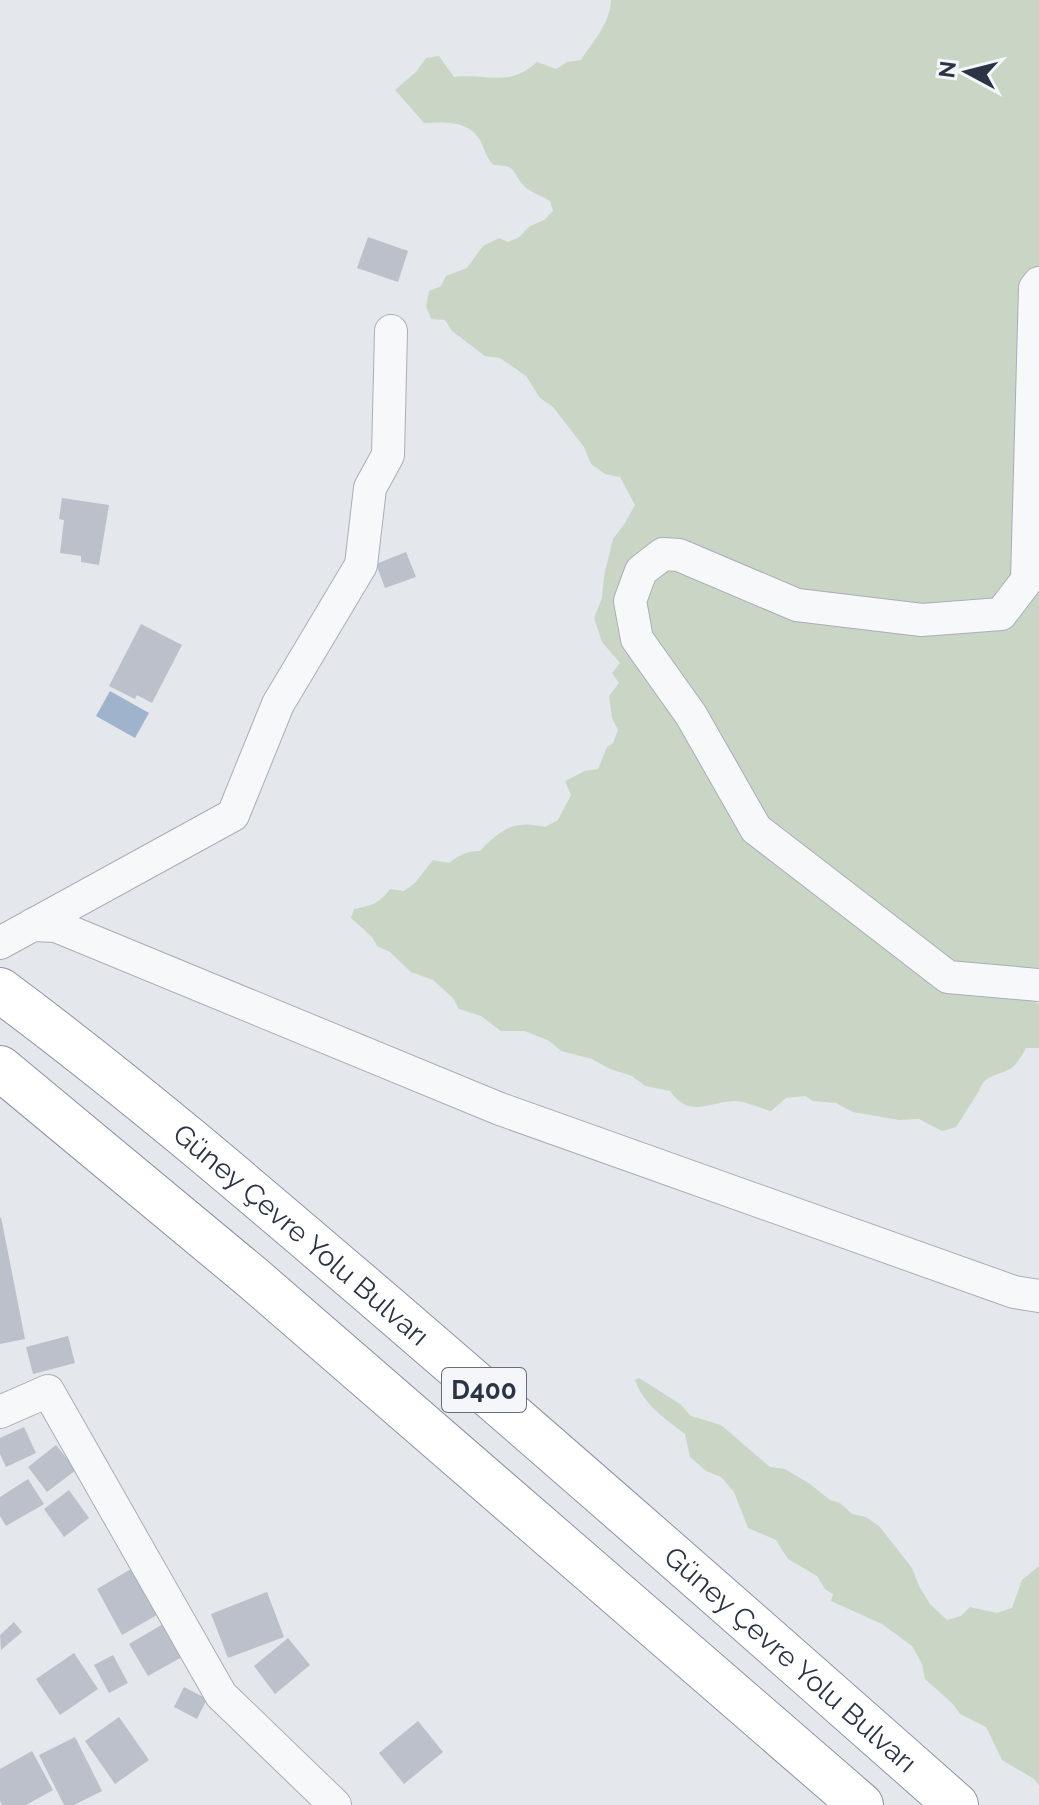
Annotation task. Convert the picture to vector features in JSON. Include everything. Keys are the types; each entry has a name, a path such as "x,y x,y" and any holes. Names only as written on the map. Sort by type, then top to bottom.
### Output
{"highway":[{"name":"Güney Çevre Yolu Bulvarı","path":"0,990 172,1123 560,1455 956,1805"},
{"name":"D400","path":"0,1068 253,1278 861,1805"}],"street":[{"path":"1039,283 1035,288 1027,580 1001,614 922,620 797,605 679,555 663,554 641,571 630,601 637,639 691,715 756,829 948,977 1039,985"},
{"path":"0,943 233,815 278,704 361,565 370,488 388,455 391,331"},
{"path":"32,925 56,926 500,1109 1014,1292 1039,1296"},
{"path":"0,1412 48,1391 221,1695 335,1805"}],"green space":[{"path":"611,0 1039,0 1039,971 1030,999 1039,1004 1039,1048 1026,1048 1013,1067 985,1081 956,1127 942,1131 919,1119 899,1120 853,1112 836,1103 813,1101 805,1096 786,1098 771,1111 738,1101 699,1107 685,1105 670,1091 645,1086 632,1076 592,1059 561,1051 548,1040 524,1031 501,1031 481,1016 459,1009 453,998 433,980 411,972 390,952 377,946 372,937 351,918 354,909 375,903 390,889 404,891 415,883 433,860 449,863 463,854 480,851 509,828 525,824 545,827 558,820 571,795 565,781 585,771 598,769 618,730 612,718 609,696 619,683 612,673 620,663 602,642 594,618 602,598 613,539 635,505 620,477 605,474 591,464 584,447 553,407 540,398 526,376 500,358 485,356 452,331 445,320 431,319 426,306 429,291 441,286 446,276 467,268 483,246 499,238 508,242 518,238 530,226 544,220 553,211 550,201 525,187 511,168 493,165 481,142 470,130 456,124 424,123 395,90 416,72 426,58 439,56 454,77 497,78 517,75 537,62 556,69 567,62 581,60 604,25"},
{"path":"639,1378 680,1404 691,1416 721,1425 770,1467 785,1469 830,1500 840,1503 852,1514 866,1517 879,1526 912,1568 930,1604 947,1620 961,1616 970,1607 997,1613 1012,1608 1022,1580 1039,1566 1039,1785 1002,1760 986,1727 960,1714 925,1679 922,1664 912,1646 882,1624 831,1601 833,1594 825,1589 817,1576 788,1559 776,1540 748,1528 734,1492 721,1477 706,1471 690,1457 685,1434 650,1404 635,1380"}],"water":[{"path":"110,691 149,713 135,738 96,716"}],"building":[{"path":"368,237 408,251 398,282 357,268"},
{"path":"62,498 109,505 99,565 81,562 81,556 60,553 64,520 59,519"},
{"path":"406,552 416,577 385,588 376,564"},
{"path":"141,624 182,645 152,703 137,695 135,699 109,686"},
{"path":"0,1218 25,1339 0,1344"},
{"path":"68,1336 75,1363 33,1374 26,1347"},
{"path":"24,1427 36,1453 6,1467 0,1454 0,1438"},
{"path":"56,1445 76,1470 47,1492 28,1467"},
{"path":"28,1479 44,1504 6,1526 0,1516 0,1497"},
{"path":"69,1490 89,1518 64,1537 44,1509"},
{"path":"131,1569 157,1615 122,1635 97,1589"},
{"path":"267,1592 284,1637 228,1658 211,1614"},
{"path":"14,1622 22,1632 1,1650 0,1635"},
{"path":"163,1624 182,1657 148,1676 129,1644"},
{"path":"288,1638 310,1665 275,1694 254,1666"},
{"path":"74,1653 98,1689 60,1715 36,1679"},
{"path":"113,1655 128,1683 109,1693 94,1665"},
{"path":"184,1687 207,1699 197,1719 174,1707"},
{"path":"119,1717 149,1760 115,1784 85,1741"},
{"path":"418,1721 443,1752 404,1784 379,1753"},
{"path":"75,1737 102,1791 74,1805 64,1805 39,1755"},
{"path":"32,1751 53,1790 26,1805 2,1805 0,1769"}]}
